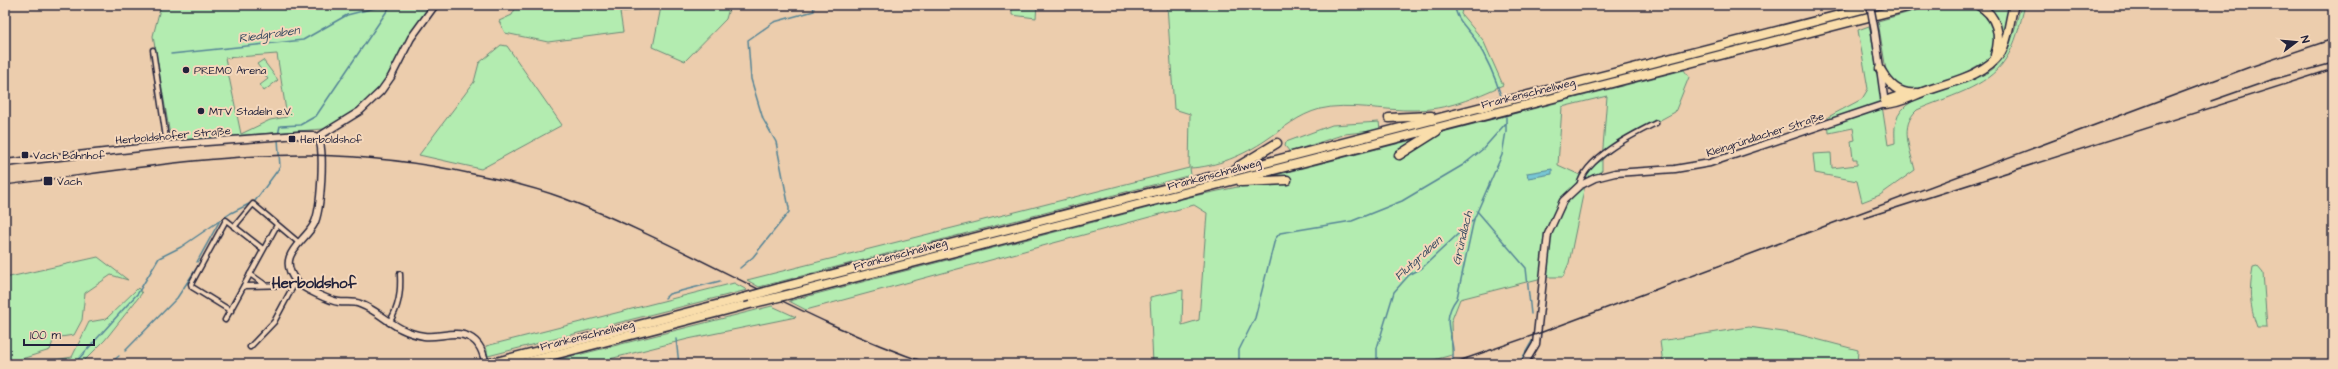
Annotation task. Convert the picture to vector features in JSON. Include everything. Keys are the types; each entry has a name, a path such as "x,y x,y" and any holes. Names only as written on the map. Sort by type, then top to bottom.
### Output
{"highway":[{"name":"Frankenschnellweg","path":"486,364 1878,5"},
{"name":"Frankenschnellweg","path":"519,364 1915,5"},
{"path":"1978,5 1992,17 1998,31 1997,48 1992,61"},
{"path":"1885,103 1902,101 1922,92 1970,75 1992,61 2005,43 2014,5"},
{"path":"1880,69 1894,88 1905,94"},
{"path":"1885,103 1905,94 1922,92"},
{"path":"1389,118 1454,114"},
{"path":"1399,155 1416,142 1452,124"},
{"path":"1222,174 1252,160 1277,143"},
{"path":"1220,183 1287,180"}],"street":[{"path":"250,348 274,322 283,308 294,283 290,260 298,242 314,225 318,212 321,146 318,137 360,111 381,91 391,77 411,38 435,5"},
{"path":"1870,5 1885,103"},
{"path":"153,50 167,145"},
{"name":"Kleingründlacher Straße","path":"1524,364 1536,344 1548,234 1562,201 1579,186 1594,178 1615,173 1674,169 1710,163 1885,103"},
{"path":"1579,186 1581,178 1600,158 1626,138 1656,123"},
{"name":"Herboldshofer Straße","path":"5,163 167,145 286,136 312,135 318,137"},
{"path":"234,227 253,204 298,242"},
{"path":"231,311 192,287 191,284 226,220 263,250"},
{"path":"226,320 277,225"},
{"path":"250,274 264,284"},
{"path":"389,323 397,311 401,292 400,274"},
{"path":"244,286 294,283 336,301 364,305 376,311 389,323 401,330 424,336 458,334 470,337 480,346 486,364"}],"green space":[{"path":"161,5 436,5 417,30 394,73 360,112 323,129 171,141 153,36","holes":["277,54 287,117 270,120 241,134 225,58"]},
{"path":"517,5 730,5 726,19 685,61 653,47 661,7 620,12 623,32 548,42 505,33 499,21 512,15"},
{"path":"1012,5 1037,5 1036,18 1012,15"},
{"path":"1167,5 1463,5 1461,14 1483,40 1503,85 1449,106 1438,108 1403,110 1342,106 1320,109 1298,118 1239,155 1220,163 1190,168 1191,175 759,287 747,280 1189,168 1190,114 1174,109"},
{"path":"1935,5 2012,5 2006,35 2002,46 1993,56 1954,77 1924,88 1912,90 1903,89 1887,76 1878,21"},
{"path":"2025,5 2017,34 2009,54 1997,70 1977,85 1917,110 1912,116 1908,123 1907,138 1915,170 1880,195 1862,202 1857,181 1815,173 1813,154 1831,153 1832,168 1857,165 1857,159 1853,159 1851,141 1855,140 1853,128 1829,133 1828,117 1862,99 1868,89 1858,30 1869,26 1871,33 1888,145 1895,143 1896,122 1902,110 1912,102 1926,95 1976,78 1990,71 2001,61 2011,42 2020,9"},
{"path":"501,45 507,46 562,125 481,169 419,155 474,82 479,63"},
{"path":"263,60 278,80 264,91 260,85 268,79 257,64"},
{"path":"1684,70 1689,77 1675,112 1622,141 1602,160 1602,170 1585,185 1569,263 1563,277 1546,277 1460,299 1451,322 1452,355 1419,364 1153,364 1150,297 1183,290 1182,325 1199,320 1207,213 1194,205 806,310 789,301 1194,196 1252,184 1268,177","holes":["1607,96 1602,160 1580,175 1558,165 1562,107"]},
{"path":"1379,122 1380,130 1345,134 1290,152 1285,146 1286,142 1332,125"},
{"path":"98,257 128,280 111,275 85,293 82,320 74,335 54,338 50,350 12,362 12,364 5,364 5,278"},
{"path":"2257,266 2263,273 2267,327 2257,327 2251,304 2250,290 2253,267"},
{"path":"734,283 747,290 488,356 486,346"},
{"path":"138,288 142,293 105,340 81,364 34,364 72,357 89,322 106,319"},
{"path":"772,306 796,317 688,339 590,364 542,364"},
{"path":"1749,327 1797,334 1858,350 1857,364 1663,364 1660,341"}],"water":[{"path":"1552,169 1552,174 1528,178 1527,173"}],"waterway":[{"name":"Riedgraben","path":"171,54 303,40 347,15 386,5"},
{"path":"278,135 280,126 300,125 316,116 391,5"},
{"path":"740,268 753,257 789,212 776,142 763,119 751,79 748,40 774,22 814,11 813,5"},
{"name":"Gründlach","path":"1455,5 1459,19 1475,39 1486,60 1501,96"},
{"name":"Gründlach","path":"1452,364 1453,355 1448,324 1449,316 1451,307 1457,298 1474,219 1502,155 1506,131 1506,117"},
{"path":"1239,364 1239,350 1255,318 1275,239 1280,233 1352,221 1402,201 1463,165 1483,149 1506,123"},
{"path":"74,364 138,293 159,258 181,247 231,213 255,201 280,167 278,139"},
{"path":"1477,211 1526,268 1531,314"},
{"name":"Flutgraben","path":"1377,364 1377,348 1394,292 1409,275 1422,268 1474,219"},
{"path":"197,262 219,222"},
{"path":"125,351 177,298 196,269"},
{"path":"665,298 669,294 720,281"},
{"path":"676,339 679,364"},
{"path":"1519,364 1532,341"},
{"path":"109,364 119,356"}],"railway":[{"path":"1450,364 1537,334 2247,68 2333,39"},
{"path":"2211,101 2271,80 2333,63"},
{"path":"1864,218 2333,69"},
{"path":"5,185 157,165 272,156 310,155 372,158 453,170 541,190 610,217 656,238 836,327 930,364"}],"place":[{"name":"PREMO Arena","path":"186,70"},
{"name":"MTV Stadeln e.V.","path":"201,111"},
{"name":"Herboldshof","path":"292,139"},
{"name":"Vach Bahnhof","path":"25,155"},
{"name":"Vach","path":"48,181"}],"district":[{"name":"Herboldshof","path":"314,283"}]}
